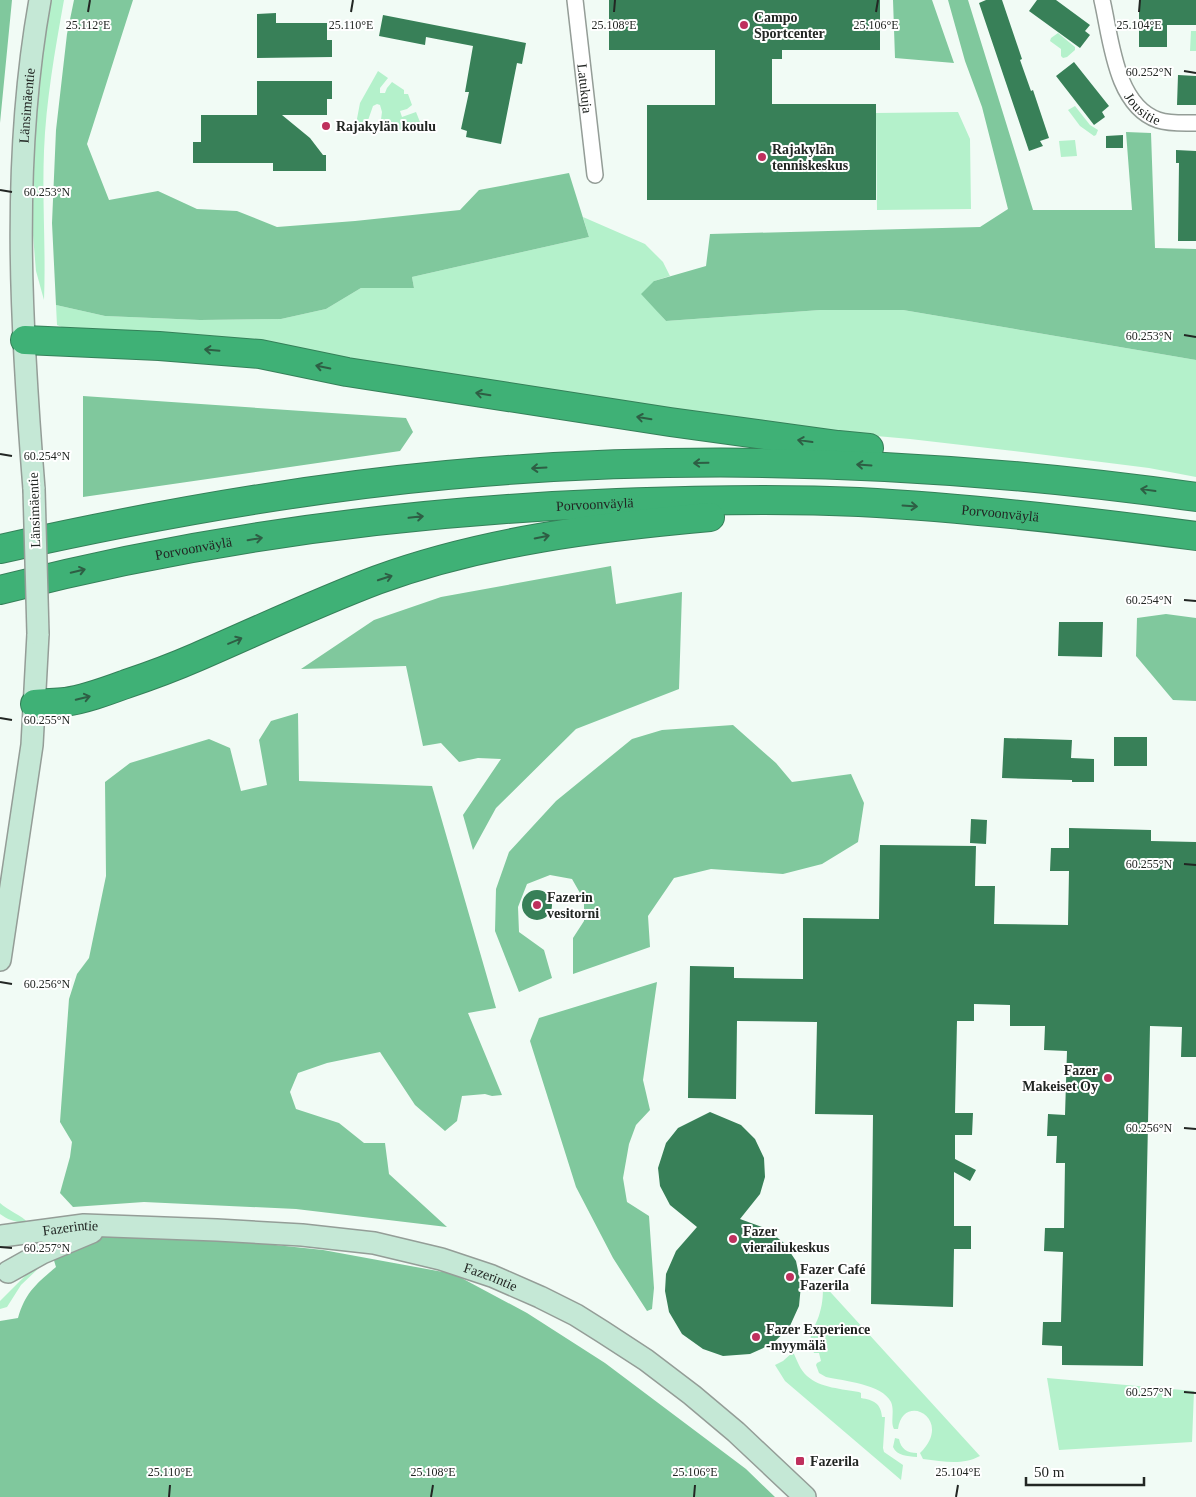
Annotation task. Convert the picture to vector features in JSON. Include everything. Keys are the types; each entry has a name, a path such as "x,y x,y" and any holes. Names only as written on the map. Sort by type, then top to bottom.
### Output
{"highway":[{"path":"25,340 159,346 260,354 347,372 670,422 838,445 946,454 1006,475"},
{"path":"0,549 188,510 297,493 445,475 606,465 698,463 848,464 1102,484 1196,497"},
{"name":"Porvoonväylä","path":"0,590 88,569 183,550 290,533 496,509 662,501 774,500 858,502 1041,516 1196,536"},
{"path":"35,704 66,702 86,698 116,688 170,668 310,607 378,580 444,559 563,533 858,502"}],"main road":[{"name":"Länsimäentie","path":"0,960 27,784 35,704 38,634 34,489 25,340 22,219 23,156 28,84 40,0"},
{"name":"Fazerintie","path":"1,1235 84,1225 292,1234 374,1243 441,1259 492,1276 540,1297 576,1315 646,1360 692,1394 806,1497"},
{"name":"Fazerintie","path":"4,1277 42,1253 108,1226"},
{"path":"1,1235 9,1246 11,1259 4,1277"}],"street":[{"name":"Latukuja","path":"575,0 595,175"},
{"name":"Jousitie","path":"1102,0 1118,73 1133,103 1146,114 1158,120 1171,123 1196,123"}],"green space":[{"path":"0,0 12,0 0,123"},
{"path":"51,0 64,0 51,76 45,132 44,300 36,271 33,235 32,159 38,68"},
{"path":"74,0 133,0 87,144 109,200 158,191 197,209 237,211 277,227 460,210 479,190 569,173 589,237 412,277 414,288 361,288 326,309 281,319 200,320 105,316 56,305 52,223 56,130 67,34"},
{"path":"893,0 932,0 954,63 895,58"},
{"path":"948,0 968,0 1033,210 1132,210 1126,132 1151,133 1155,248 1196,249 1196,360 903,310 820,310 666,321 641,294 654,281 706,266 710,234 980,227 1008,209 982,107 965,61"},
{"path":"1191,31 1196,31 1196,51 1190,51"},
{"path":"1058,33 1075,47 1075,50 1067,57 1063,58 1061,56 1061,49 1050,41"},
{"path":"378,71 388,78 380,88 380,93 385,93 392,82 404,90 404,94 408,94 412,105 400,111 402,117 416,112 420,122 401,131 380,127 382,112 380,105 377,104 373,106 366,126 356,124 360,103"},
{"path":"1075,106 1090,125 1098,130 1096,135 1094,136 1080,126 1068,110"},
{"path":"958,112 970,139 971,209 877,210 876,113"},
{"path":"1075,140 1077,156 1061,157 1059,141"},
{"path":"583,217 645,244 663,262 670,276 654,281 658,312 666,321 820,310 903,310 1196,360 1196,477 1149,468 1022,452 798,429 471,383 260,342 182,334 81,332 57,325 56,305 105,316 200,320 281,319 326,309 361,288 414,288 412,277 589,237"},
{"path":"83,396 406,418 413,432 400,451 83,497"},
{"path":"611,566 616,604 682,592 679,689 576,729 496,808 473,850 463,815 501,759 478,758 459,762 441,743 423,746 406,666 301,669 374,620 441,597"},
{"path":"1166,614 1196,618 1196,701 1173,700 1136,656 1137,618"},
{"path":"298,713 299,781 432,786 496,1008 468,1013 502,1095 462,1096 457,1121 445,1131 415,1105 380,1052 327,1063 298,1073 290,1092 296,1109 339,1123 364,1143 385,1143 389,1174 447,1227 296,1209 144,1202 73,1207 60,1193 72,1142 60,1122 69,999 77,974 89,958 106,876 105,782 130,763 209,739 230,748 241,791 267,785 259,740 271,721"},
{"path":"733,725 776,763 792,782 851,774 864,803 858,842 822,864 783,874 711,869 674,878 648,916 650,947 573,974 573,938 584,921 584,900 572,879 550,875 527,884 518,907 519,932 544,950 552,978 519,992 495,931 496,889 509,852 556,801 632,739 662,730"},
{"path":"657,982 643,1080 650,1110 636,1125 629,1144 623,1178 627,1202 649,1216 654,1288 652,1309 647,1311 613,1258 576,1187 530,1041 539,1018"},
{"path":"0,1203 27,1222 13,1221 0,1214"},
{"path":"110,1235 209,1238 323,1250 454,1274 527,1313 605,1363 746,1469 775,1497 0,1497 0,1321 18,1318 28,1295 56,1267 52,1254 78,1243"},
{"path":"37,1264 41,1264 41,1266 21,1285 7,1307 0,1309 0,1301"},
{"path":"823,1284 980,1456 959,1462 923,1459 920,1453 929,1441 932,1430 930,1420 924,1414 916,1411 908,1412 902,1418 898,1429 894,1429 891,1402 880,1391 852,1382 826,1377 819,1373 816,1365 821,1361 819,1353 814,1353 811,1336 821,1308"},
{"path":"793,1352 802,1371 812,1380 832,1387 859,1392 861,1393 861,1398 873,1401 878,1405 882,1417 885,1417 884,1452 903,1465 901,1480 785,1381 775,1365"},
{"path":"1047,1378 1194,1391 1192,1442 1059,1450"},
{"path":"895,1438 899,1439 905,1450 917,1453 917,1457 897,1452 893,1447"}],"building":[{"name":"Rajakylän tenniskeskus","path":"609,0 880,0 880,50 782,50 782,59 772,59 772,104 876,104 876,200 647,200 647,105 715,105 715,50 609,50"},
{"path":"986,0 1002,0 1022,59 1020,60 1031,91 1033,90 1049,138 1040,141 1043,146 1029,151 979,3"},
{"path":"1037,0 1056,0 1090,25 1085,31 1090,35 1080,48 1029,11"},
{"path":"1139,0 1196,0 1196,25 1167,25 1167,47 1139,47"},
{"path":"276,13 276,23 327,23 327,40 332,40 332,57 257,58 257,14"},
{"path":"383,15 526,43 522,64 517,63 501,144 466,137 467,131 461,129 469,92 465,92 473,46 426,37 425,45 379,36"},
{"path":"1074,62 1109,106 1102,112 1105,117 1094,125 1056,76"},
{"path":"1178,75 1196,76 1196,105 1177,105"},
{"path":"257,81 332,81 332,99 327,99 327,115 282,115 310,138 323,155 326,155 326,171 273,171 273,163 193,163 193,142 201,142 201,115 257,115"},
{"path":"1123,135 1123,148 1106,148 1106,136"},
{"path":"1176,150 1196,151 1196,241 1178,241 1179,163 1176,163"},
{"path":"1059,622 1103,622 1102,657 1058,656"},
{"path":"1114,737 1147,737 1147,766 1114,766"},
{"path":"1004,738 1072,740 1071,758 1094,759 1094,782 1002,778"},
{"path":"971,819 987,820 986,844 970,843"},
{"name":"Fazer Makeiset Oy","path":"1069,828 1151,830 1151,841 1196,842 1196,1057 1181,1057 1182,1027 1150,1026 1143,1366 1062,1365 1062,1346 1042,1345 1043,1322 1061,1322 1063,1252 1044,1251 1045,1228 1064,1228 1065,1163 1056,1163 1057,1136 1047,1136 1048,1114 1065,1115 1067,1051 1044,1050 1045,1026 1010,1026 1010,1005 974,1004 974,1021 957,1021 955,1113 973,1113 972,1135 955,1135 955,1159 976,1170 970,1181 954,1172 954,1226 971,1226 971,1249 954,1249 953,1307 871,1304 873,1115 815,1114 817,1022 737,1021 736,1099 688,1098 690,966 734,967 734,978 803,979 803,918 879,919 880,845 976,846 975,886 995,886 994,924 1068,925 1069,871 1050,871 1051,848 1069,848"},
{"name":"Fazerin vesitorni","path":"537,890 543,891 551,899 551,911 543,919 537,920 531,919 523,911 522,905 523,899 531,891"},
{"name":"Fazer vierailukeskus","path":"710,1112 741,1125 755,1139 764,1158 765,1177 760,1194 740,1219 765,1228 784,1243 796,1261 801,1285 799,1306 789,1328 772,1344 750,1354 723,1356 703,1349 682,1334 669,1312 665,1291 666,1274 676,1251 697,1227 670,1205 660,1186 658,1168 666,1143 678,1128"}],"place":[{"name":"Campo Sportcenter","path":"744,25"},
{"name":"Rajakylän koulu","path":"326,126"},
{"name":"Rajakylän tenniskeskus","path":"762,157"},
{"name":"Fazerin vesitorni","path":"537,905"},
{"name":"Fazer Makeiset Oy","path":"1108,1078"},
{"name":"Fazer vierailukeskus","path":"733,1239"},
{"name":"Fazer Café Fazerila","path":"790,1277"},
{"name":"Fazer Experience -myymälä","path":"756,1337"},
{"name":"Fazerila","path":"800,1461"}]}
